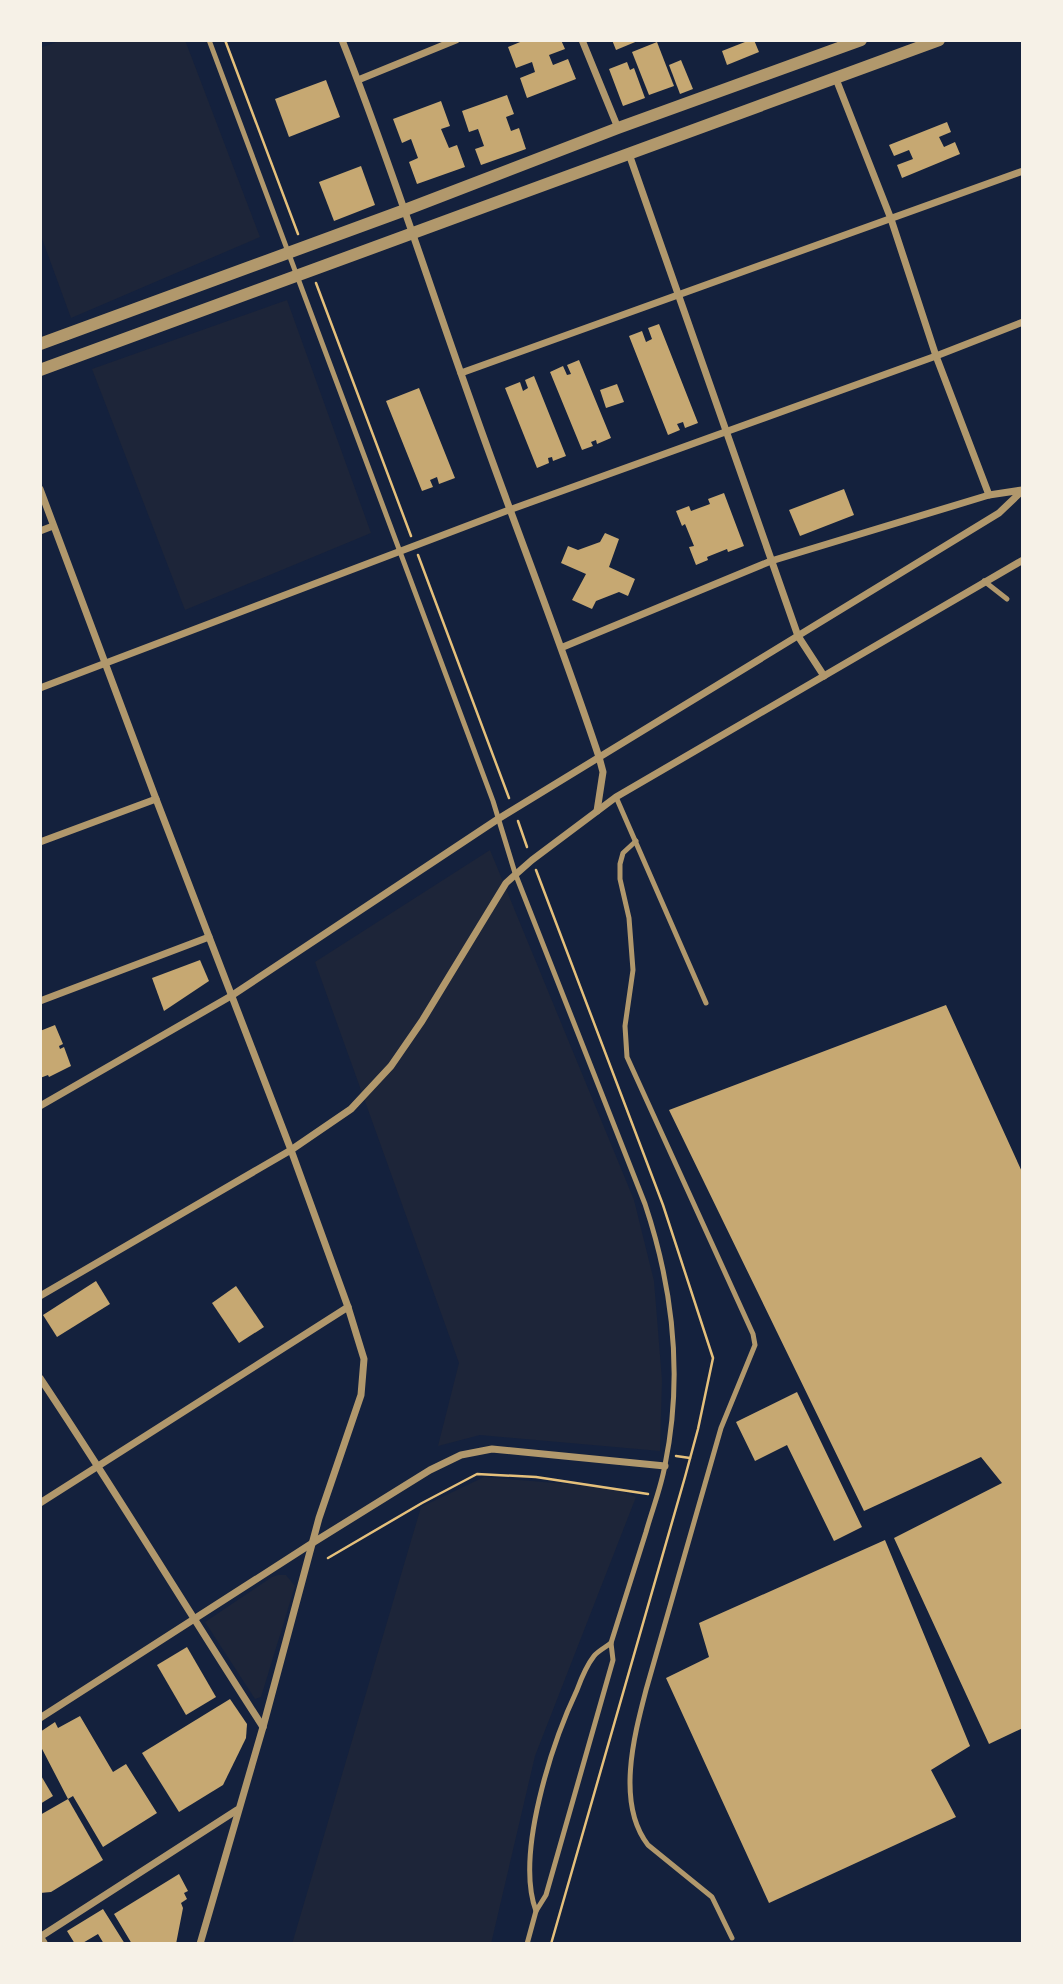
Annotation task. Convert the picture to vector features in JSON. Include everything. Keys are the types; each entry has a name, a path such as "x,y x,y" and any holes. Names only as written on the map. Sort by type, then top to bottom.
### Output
{"street":[{"path":"342,40 405,210 509,510 563,647 600,757 603,772 597,811"},
{"path":"358,80 456,40"},
{"path":"582,40 618,128"},
{"path":"40,344 405,210 828,46 861,40"},
{"path":"40,370 939,40"},
{"path":"836,79 891,219 936,356 989,495"},
{"path":"629,155 799,636 824,676"},
{"path":"461,373 1023,171"},
{"path":"40,688 509,510 936,356 1023,321"},
{"path":"40,489 291,1150 364,1359 361,1395 319,1518 263,1727 200,1944"},
{"path":"563,647 771,561 989,495 1023,490"},
{"path":"40,1106 231,996 498,819 999,513 1023,490"},
{"path":"40,531 53,526"},
{"path":"40,1296 291,1150 351,1109 391,1066 506,883 515,873 597,811 616,797 1023,560"},
{"path":"40,842 156,799"},
{"path":"40,1001 209,937"},
{"path":"40,1503 348,1307"},
{"path":"40,1378 99,1466 193,1620 263,1727"},
{"path":"40,1718 314,1542 430,1470 461,1455 492,1448 665,1466"},
{"path":"41,1940 237,1810"}],"lane":[{"path":"209,40 401,551 515,873 645,1203 662,1261 672,1321 674,1362 672,1414 665,1466 611,1643 613,1660 546,1895 536,1911 527,1944"},
{"path":"984,581 1007,599"},
{"path":"616,797 706,1003"},
{"path":"636,841 623,853 620,864 620,880 629,918 633,970 625,1026 627,1057 753,1334 755,1345 726,1410 646,1690 636,1728 630,1803 639,1835 712,1897 732,1938"},
{"path":"536,1911 529,1894 531,1862 539,1798 547,1767 580,1682 594,1656 611,1643"}],"path":[{"path":"225,40 303,248"},
{"path":"311,270 663,1205 713,1358 685,1477 551,1944"},
{"path":"328,1558 412,1508 477,1474 536,1478 657,1495"}],"shaded area":[{"path":"63,40 185,40 260,237 71,318 40,233 40,48"},
{"path":"287,300 371,533 185,610 92,369"},
{"path":"490,850 634,1200 654,1281 662,1380 660,1451 480,1435 438,1446 459,1363 315,962"},
{"path":"484,1477 613,1488 636,1497 535,1756 491,1944 292,1944 421,1507"},
{"path":"278,1575 286,1575 295,1586 261,1697 255,1699 205,1622"}],"building":[{"path":"525,40 561,40 565,49 549,55 553,65 568,59 576,79 527,98 520,78 535,72 532,62 516,68 508,47"},
{"path":"612,40 640,40 616,50"},
{"path":"754,40 759,52 727,65 722,51"},
{"path":"657,42 674,86 649,95 632,52"},
{"path":"681,60 693,89 680,94 669,65"},
{"path":"627,62 630,70 634,68 645,98 623,106 609,69"},
{"path":"326,80 340,117 289,137 275,99"},
{"path":"507,95 514,114 506,117 511,131 519,128 526,149 481,165 475,149 484,146 478,129 469,132 462,111"},
{"path":"441,101 450,126 441,129 449,148 457,145 465,167 417,184 409,162 418,158 411,139 402,143 393,119"},
{"path":"947,122 951,132 939,137 944,147 955,142 960,154 902,178 897,165 913,159 909,150 894,156 889,145"},
{"path":"361,166 375,205 334,221 319,182"},
{"path":"659,324 698,423 685,428 683,422 677,424 680,430 668,435 629,336 642,331 646,342 652,339 648,328"},
{"path":"579,360 611,438 597,444 596,440 591,442 593,446 582,450 550,372 563,366 567,375 571,374 567,365"},
{"path":"534,376 566,456 553,461 552,457 548,458 549,463 537,468 505,388 520,382 523,391 528,388 525,380"},
{"path":"617,384 624,402 606,408 600,390"},
{"path":"419,388 455,478 439,484 437,477 430,480 433,487 422,491 386,401"},
{"path":"844,489 854,515 800,536 789,510"},
{"path":"724,493 744,546 728,552 727,549 696,565 689,547 694,546 676,511 689,506 691,511 710,504 708,499"},
{"path":"605,533 619,539 609,567 635,579 628,596 619,592 596,601 592,609 572,600 586,574 561,563 568,546 578,550 600,542"},
{"path":"200,960 209,981 164,1011 152,978"},
{"path":"946,1005 1023,1174 1023,1728 989,1744 894,1538 1002,1483 981,1457 864,1511 669,1110"},
{"path":"55,1025 63,1044 59,1046 60,1049 64,1047 71,1066 49,1077 40,1078 40,1031"},
{"path":"96,1281 110,1304 57,1337 43,1315"},
{"path":"236,1286 264,1327 239,1343 212,1303"},
{"path":"797,1392 862,1527 834,1541 787,1445 755,1461 736,1422"},
{"path":"885,1540 970,1746 931,1770 956,1817 769,1903 666,1678 709,1657 699,1623"},
{"path":"187,1647 216,1697 186,1715 157,1665"},
{"path":"230,1699 247,1724 246,1738 223,1785 179,1812 142,1753"},
{"path":"80,1716 113,1772 126,1764 157,1813 103,1847 73,1796 68,1799 40,1745 40,1732 55,1722 58,1728"},
{"path":"40,1774 53,1796 40,1804"},
{"path":"68,1799 103,1860 51,1892 40,1893 40,1815"},
{"path":"179,1874 188,1891 184,1893 187,1899 181,1903 183,1908 176,1944 132,1944 114,1914"},
{"path":"103,1909 125,1944 104,1944 98,1934 81,1944 75,1944 67,1931"}]}
